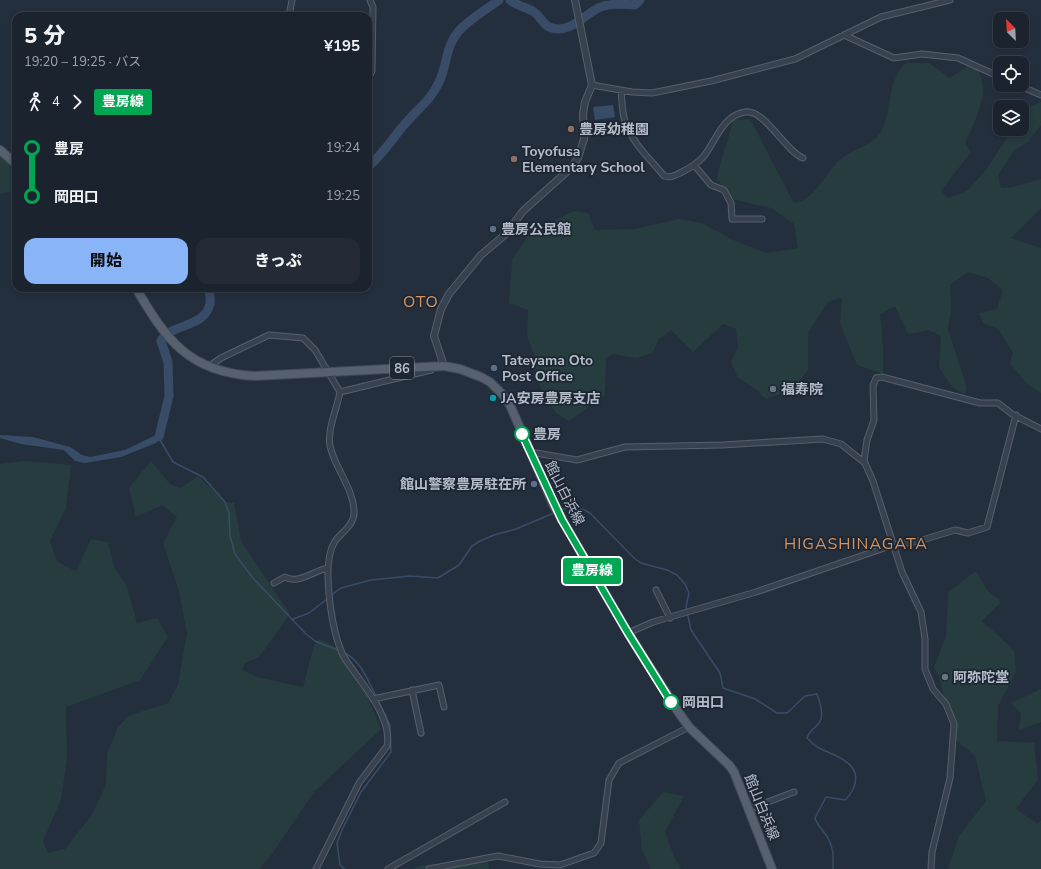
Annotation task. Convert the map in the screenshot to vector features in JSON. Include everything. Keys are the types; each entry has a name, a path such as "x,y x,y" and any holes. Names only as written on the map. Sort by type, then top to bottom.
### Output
{"main road":[{"path":"0,150 12,160"},
{"name":"館山白浜線","path":"138,292 160,327 179,348 208,367 233,374 254,376 444,366 470,372 490,382 498,389 510,405 553,504 628,633 671,702 689,727 729,765 740,783 772,869"}],"street":[{"path":"290,12 292,0"},
{"path":"370,0 373,7 372,70"},
{"path":"340,392 444,366 434,336 443,304 449,294 481,256 507,233 523,211 576,163 584,139 583,114 585,102 592,85 582,26 575,0"},
{"path":"592,85 652,93 711,81 789,61 881,17 950,0"},
{"path":"844,35 894,58 922,54 958,58 993,73"},
{"path":"621,90 624,121 644,152 664,176 674,176 694,165 704,156 728,121 740,113 747,112 754,113 769,126 794,153 803,158"},
{"path":"1029,90 1041,95"},
{"path":"694,165 711,185 724,190 731,203 732,219 762,220"},
{"path":"208,367 221,358 269,335 303,338 315,350 340,392 330,434 330,445 345,480 354,513 350,525 334,543 331,550 328,568 333,625 342,654 374,699 385,724 387,746 359,783 316,869"},
{"path":"931,869 932,852 948,786 954,724 946,704 933,689 925,669 925,640 921,612 902,572 864,461 867,440 874,420 873,386 876,378 882,377 980,403 998,403 1041,429"},
{"path":"628,633 653,622 692,612 894,545 920,541 955,530 968,533 988,527 1016,415"},
{"path":"530,452 577,460 625,446 722,445 822,439 840,444 865,463"},
{"path":"274,583 286,577 291,580 298,580 311,572 328,568"},
{"path":"656,590 670,618"},
{"path":"374,699 438,685 444,707"},
{"path":"412,690 421,734"},
{"path":"429,869 498,856 556,867 594,853 599,848 604,828 609,780 619,763 689,727"},
{"path":"750,809 794,792"},
{"path":"388,869 505,802"}],"green space":[{"path":"906,63 929,63 950,78 972,63 979,72 983,92 978,113 965,143 971,152 941,191 949,198 967,191 986,170 1008,136 1029,136 1029,107 1041,102 1041,125 1028,142 1014,150 998,175 1001,188 1013,187 1041,179 1041,208 1011,238 1041,248 1041,393 1027,384 1010,363 1013,353 998,329 983,323 979,313 997,309 1003,290 988,278 968,272 950,285 951,307 948,329 967,388 964,394 952,387 939,367 941,336 929,330 908,334 895,306 880,314 883,346 883,374 857,365 840,323 842,297 828,302 808,333 808,370 792,390 766,399 753,387 738,378 731,362 738,347 736,329 723,324 693,352 671,330 659,339 652,353 637,358 613,354 606,358 605,395 569,421 556,413 545,398 535,371 535,357 527,336 528,310 509,303 512,260 530,233 574,211 588,213 595,230 634,229 679,219 702,223 731,239 766,253 798,248 794,224 771,208 732,199 717,179 733,120 750,119 794,203 809,196 842,158 870,142 880,134 886,120 893,86 900,70"},
{"path":"0,154 12,165 12,191 0,194"},
{"path":"24,461 71,465 66,508 50,541 57,562 76,571 91,539 108,542 114,567 127,587 137,623 157,618 168,637 140,680 66,707 67,759 61,800 43,841 48,853 65,849 91,816 106,785 107,754 118,727 128,716 168,703 178,685 187,633 179,591 163,543 177,517 162,505 136,517 129,488 151,461 170,484 181,488 198,476 226,502 234,503 241,541 290,614 259,657 245,663 242,670 257,677 303,687 314,645 319,639 331,644 342,653 358,676 381,729 314,792 270,857 259,869 0,869 0,464"},
{"path":"976,571 987,590 1001,602 982,621 1014,650 1016,672 998,706 997,741 1034,743 1038,779 1016,809 1038,824 1041,820 1041,869 948,869 959,836 986,801 975,756 955,739 939,677 934,667 946,636 948,592"},
{"path":"1041,689 1041,722 1019,730 1021,713 1011,703"},
{"path":"663,792 684,796 665,832 675,859 681,869 651,869 642,850 639,820"},
{"path":"488,862 489,869 412,869 422,865"}],"water":[{"path":"613,105 615,117 595,120 593,107"},
{"path":"162,426 160,439 156,443 121,457 85,463 75,461 64,450 21,444 0,438 0,435 33,437 70,447 82,455 90,457 125,450 156,435"}],"waterway":[{"path":"372,163 409,119 433,94 440,80 454,37 462,27 499,0"},
{"path":"510,0 534,12 547,26 556,29 569,27 592,11 603,6 616,4 635,5 640,0"},
{"path":"159,437 169,396 168,362 161,341 165,335 194,322 207,312 210,304 209,292"},
{"path":"159,438 173,462 203,477 225,502 229,513 230,536 235,554 252,577 306,634 315,641 340,651"},
{"path":"559,511 574,507 590,513 634,558 641,563 667,570 677,575 685,584 689,593 686,607 691,630 720,673 723,688 755,699 777,713 787,713 805,696 817,694 822,717 807,738 813,744 851,766 855,772 856,779 854,787 847,799 826,797 815,818 831,843 833,869"},
{"path":"330,596 341,588 371,580 410,576 438,578 459,565 472,546 480,541 494,535 516,529 554,513"},
{"path":"293,619 309,613 327,599"},
{"path":"343,652 349,655 359,665 367,677 376,696"},
{"path":"345,869 340,865 337,843 342,830 361,792 391,752 390,725 378,700"}],"bus line":[{"name":"豊房線","path":"522,434 553,504 628,633 671,702"}],"place":[{"name":"豊房幼稚園","path":"571,129"},
{"name":"Toyofusa Elementary School","path":"514,159"},
{"name":"豊房公民館","path":"493,229"},
{"name":"Tateyama Oto Post Office","path":"494,368"},
{"name":"福寿院","path":"773,389"},
{"name":"JA安房豊房支店","path":"493,398"},
{"name":"豊房","path":"522,434"},
{"name":"館山警察豊房駐在所","path":"534,484"},
{"name":"阿弥陀堂","path":"945,677"},
{"name":"岡田口","path":"671,702"}],"district":[{"name":"OTO","path":"421,301"},
{"name":"HIGASHINAGATA","path":"856,543"}]}
